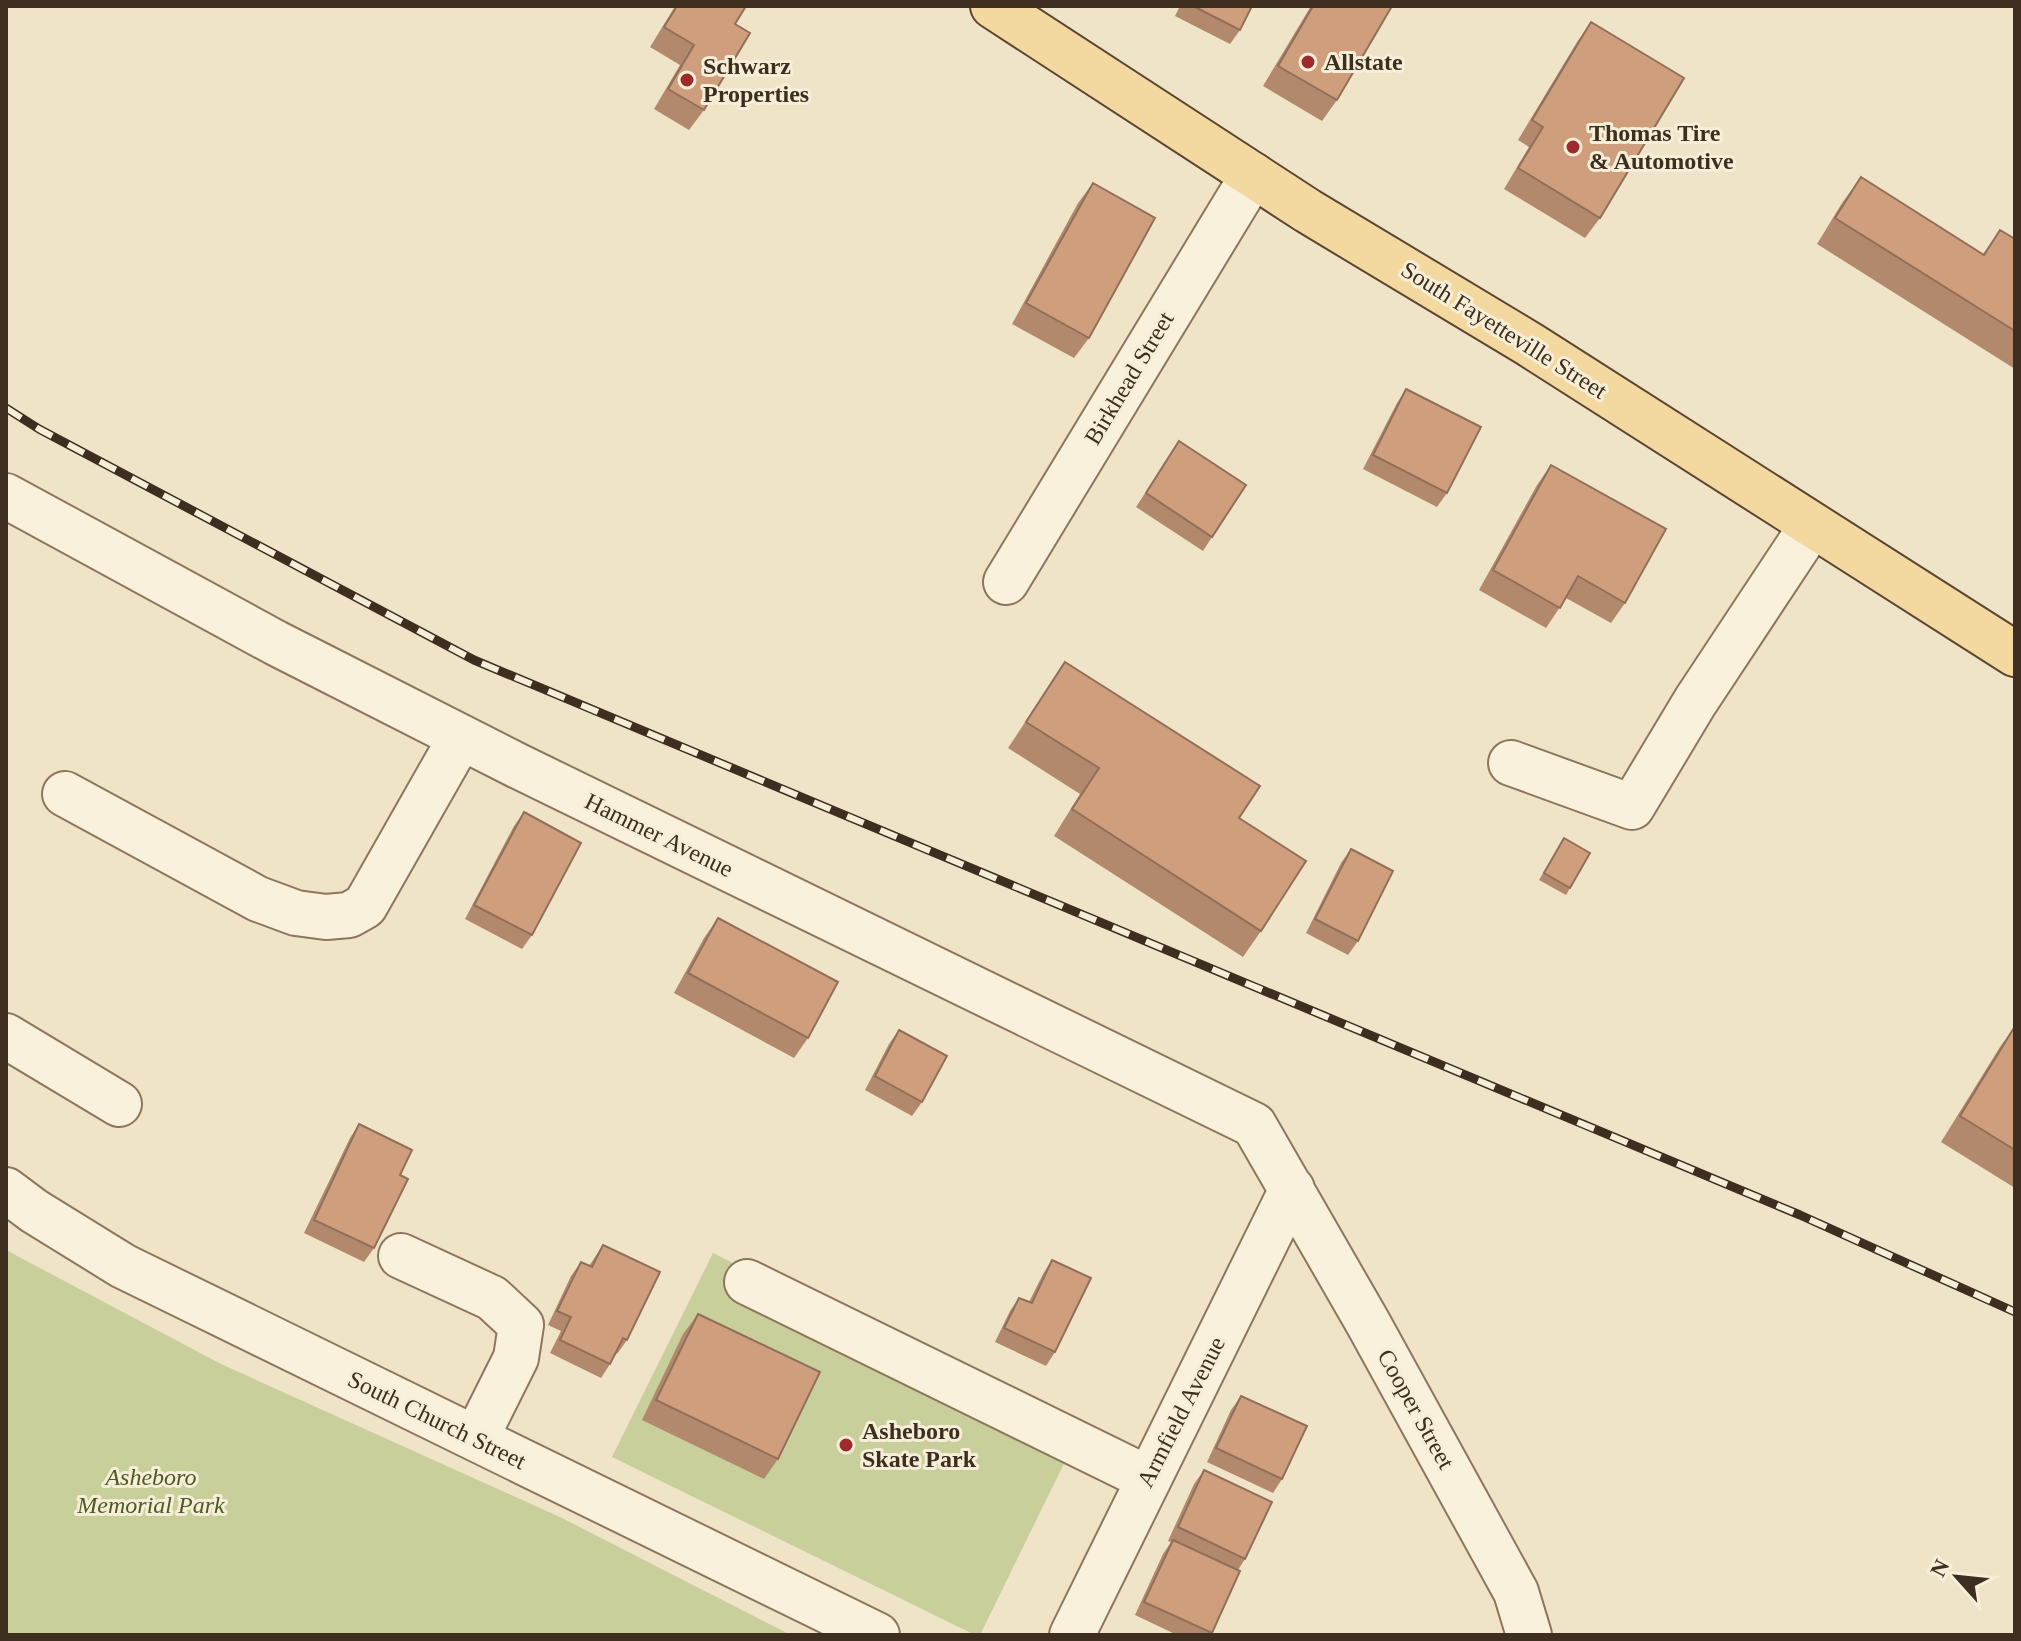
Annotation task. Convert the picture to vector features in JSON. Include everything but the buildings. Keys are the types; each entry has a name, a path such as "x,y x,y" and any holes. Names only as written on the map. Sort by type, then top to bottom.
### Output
{"main road":[{"name":"South Fayetteville Street","path":"993,6 1253,175 1529,344 2015,654"}],"street":[{"name":"Birkhead Street","path":"1006,582 1253,175"},
{"name":"Hammer Avenue","path":"6,496 276,643 461,737 1254,1125 1292,1189"},
{"path":"1511,763 1632,807 1695,702 1812,525"},
{"path":"65,794 258,899 296,913 326,917 349,915 365,906 461,737"},
{"path":"6,1036 119,1104"},
{"name":"Armfield Avenue","path":"1072,1635 1292,1189"},
{"name":"Cooper Street","path":"1292,1189 1516,1592 1529,1635"},
{"name":"South Church Street","path":"6,1190 123,1266 877,1635"},
{"path":"401,1256 492,1298 521,1325 516,1358 476,1438"},
{"path":"747,1282 1147,1478"}],"green space":[{"name":"Asheboro Memorial Park","path":"6,1250 221,1364 562,1518 791,1635 6,1635"},
{"name":"Asheboro Skate Park","path":"713,1253 1079,1433 980,1635 612,1457"}],"railway":[{"path":"6,408 39,429 474,660 1800,1215 2015,1312"}],"place":[{"name":"Allstate","path":"1308,62"},
{"name":"Schwarz Properties","path":"687,80"},
{"name":"Thomas Tire & Automotive","path":"1573,147"},
{"name":"Asheboro Skate Park","path":"846,1445"}]}
